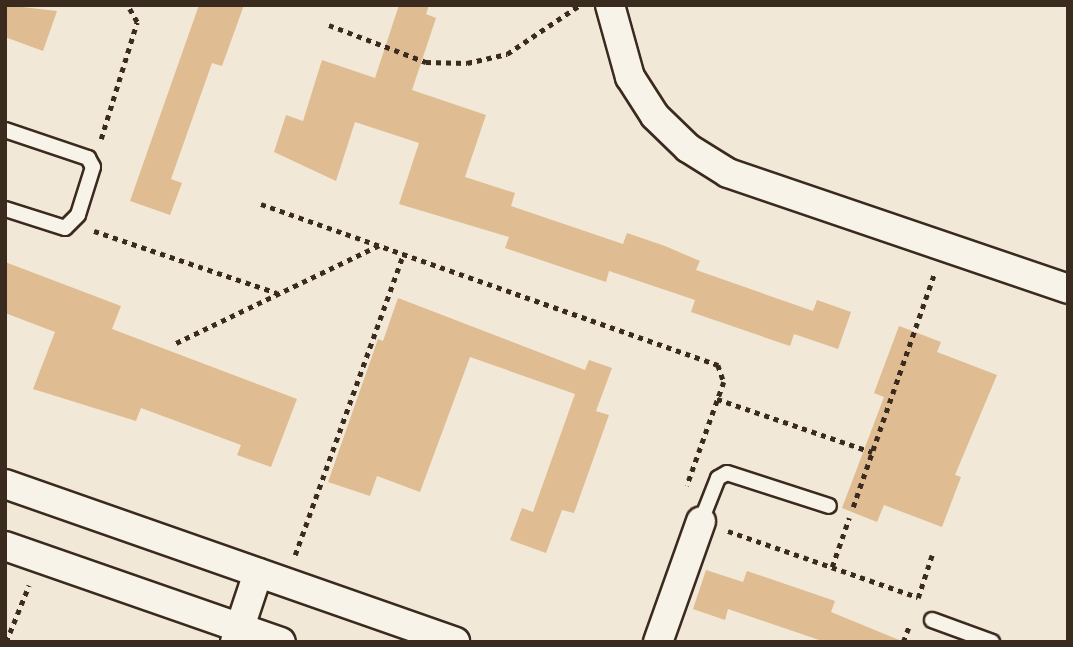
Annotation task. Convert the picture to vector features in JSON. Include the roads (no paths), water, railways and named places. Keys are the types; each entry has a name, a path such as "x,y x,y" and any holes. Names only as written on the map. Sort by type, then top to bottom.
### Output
{"street":[{"path":"610,5 630,76 655,116 688,148 728,173 1068,289"},
{"path":"5,484 455,642"},
{"path":"657,642 691,511"},
{"path":"5,546 237,634 281,642"},
{"path":"237,634 258,573"}],"lane":[{"path":"5,130 88,158 93,167 73,224 55,226 5,209"},
{"path":"691,511 718,478 727,473 829,506"},
{"path":"932,620 992,642"}]}
